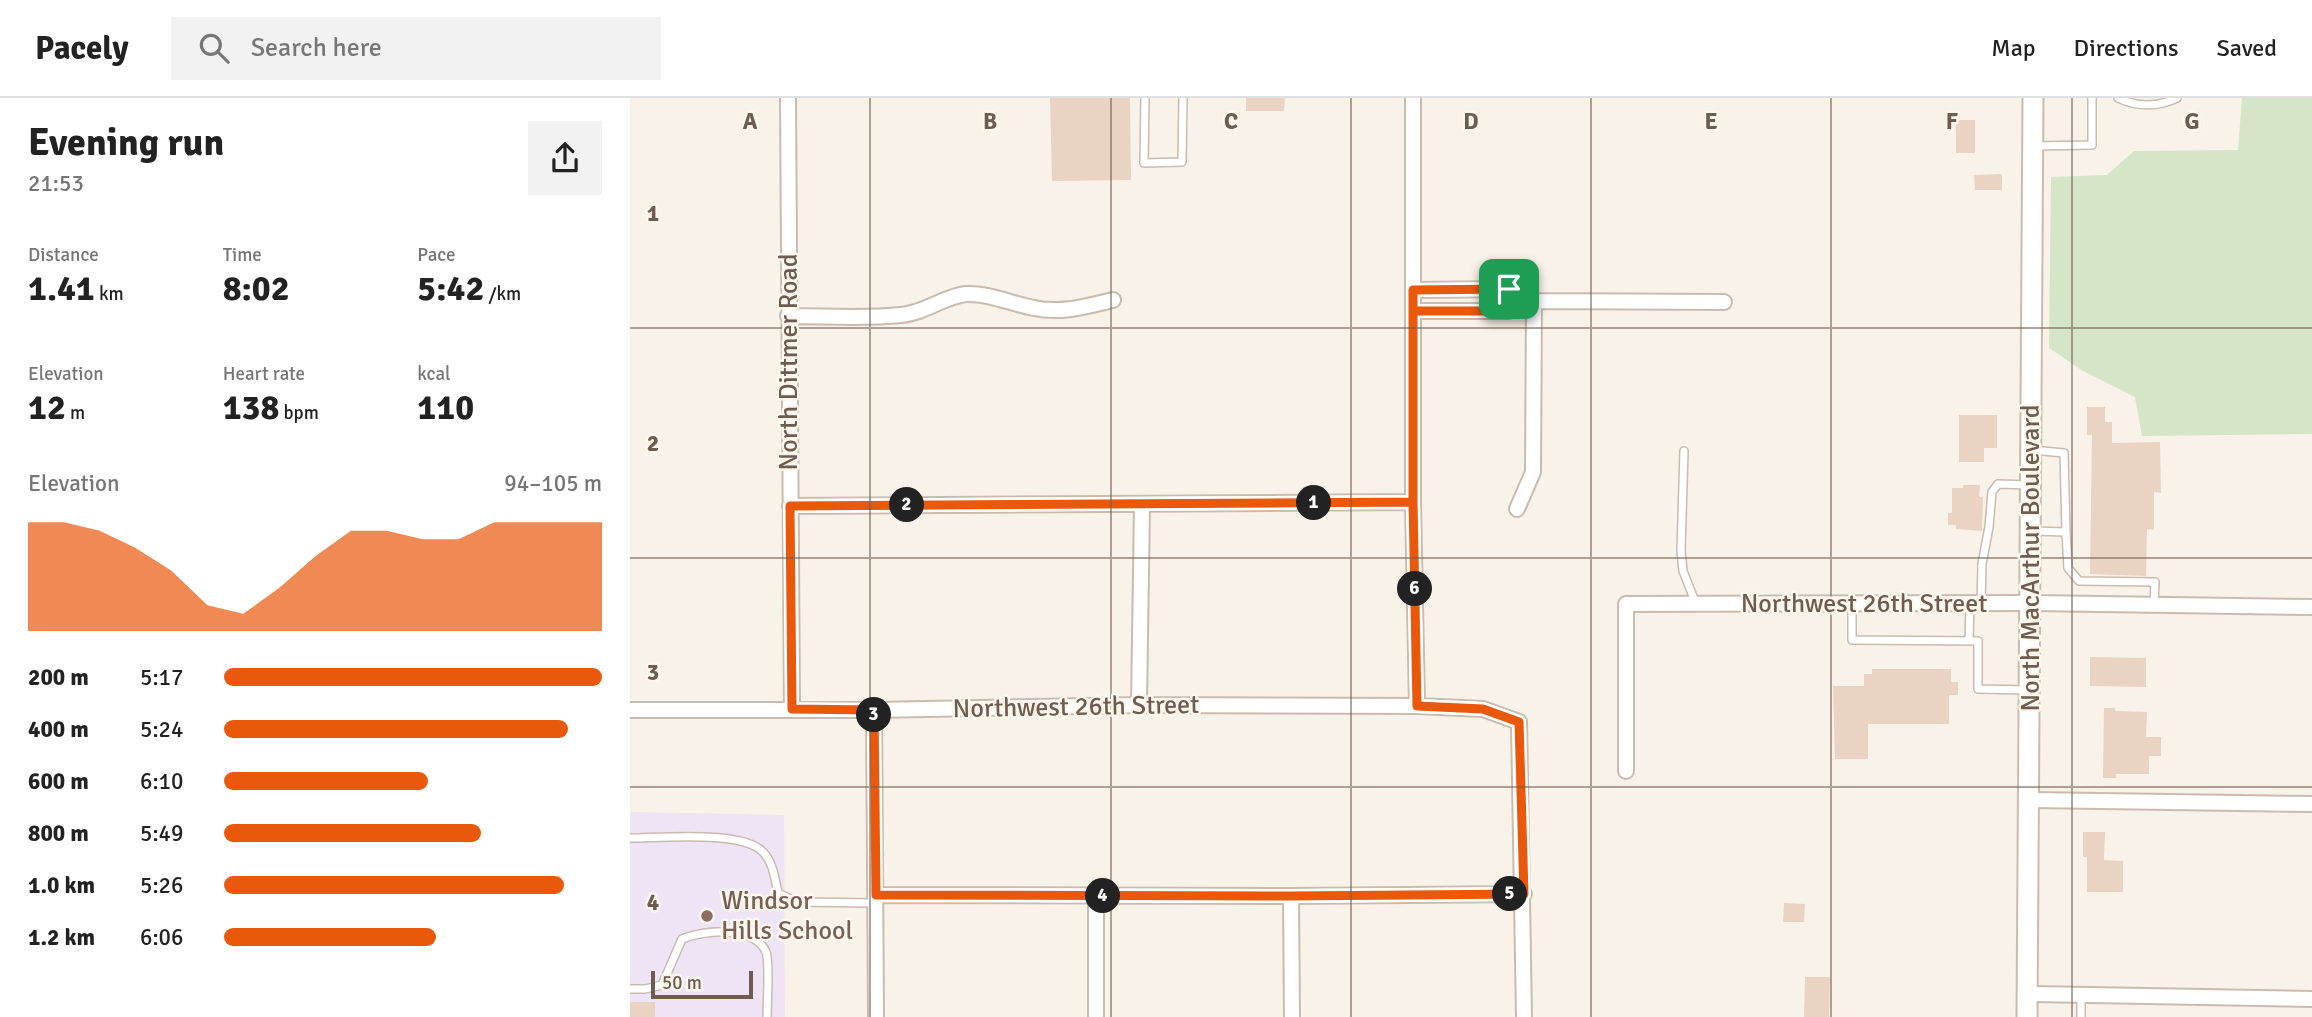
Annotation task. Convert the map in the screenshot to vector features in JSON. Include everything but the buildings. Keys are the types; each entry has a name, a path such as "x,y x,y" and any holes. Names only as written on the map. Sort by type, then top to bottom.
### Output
{"main road":[{"name":"North MacArthur Boulevard","path":"2027,1017 2033,98"}],"street":[{"name":"North Dittmer Road","path":"788,98 792,709"},
{"path":"1413,98 1413,502 1417,706"},
{"path":"1413,290 1509,289 1534,301"},
{"path":"1477,290 1477,310"},
{"path":"788,316 901,315 926,310 953,296 967,294 1065,311 1113,300"},
{"path":"1413,311 1510,311 1534,301 1724,302"},
{"path":"1517,509 1532,472 1534,301"},
{"path":"790,506 1413,502"},
{"path":"1139,705 1142,505"},
{"name":"Northwest 26th Street","path":"1626,771 1626,604 2030,603 2312,607"},
{"name":"Northwest 26th Street","path":"630,710 874,710 1139,705 1417,706 1483,709 1519,722 1524,894"},
{"path":"874,710 876,1017"},
{"path":"2030,800 2312,804"},
{"path":"876,899 1524,894 1524,1017"},
{"path":"1096,896 1096,1017"},
{"path":"1291,896 1292,1017"},
{"path":"2027,994 2312,999"}],"lane":[{"path":"1145,98 1144,163 1182,162 1183,98"},
{"path":"2033,146 2092,145 2092,98"},
{"path":"2119,98 2143,105 2176,98"},
{"path":"2031,450 2064,453 2068,568 2080,581 2155,582 2154,605"},
{"path":"1684,451 1681,551 1683,571 1696,604"},
{"path":"1969,641 1989,527 1992,492 1998,484 2031,485"},
{"path":"2030,531 2066,532"},
{"path":"1852,604 1853,640 1978,641 1978,689 2030,690"},
{"path":"630,838 728,838 753,843 765,854 778,893 796,902 876,899"},
{"path":"630,989 662,985 682,939 697,933 738,932 755,939 766,953 767,1017"},
{"path":"2081,995 2081,1017"}],"shaded area":[{"name":"Windsor Hills School","path":"630,812 784,815 785,1017 630,1017"}],"green space":[{"path":"2242,98 2312,98 2312,434 2142,436 2135,397 2083,371 2049,348 2051,177 2107,175 2134,151 2238,150"}],"place":[{"name":"Windsor Hills School","path":"707,916"}],"route":[{"path":"1509,289 1413,290 1413,300 1413,407 1413,502 790,506 792,709 874,710 876,895 1524,894 1519,722 1483,709 1417,706 1413,502 1413,311 1510,311 1534,301 1509,289"}]}
